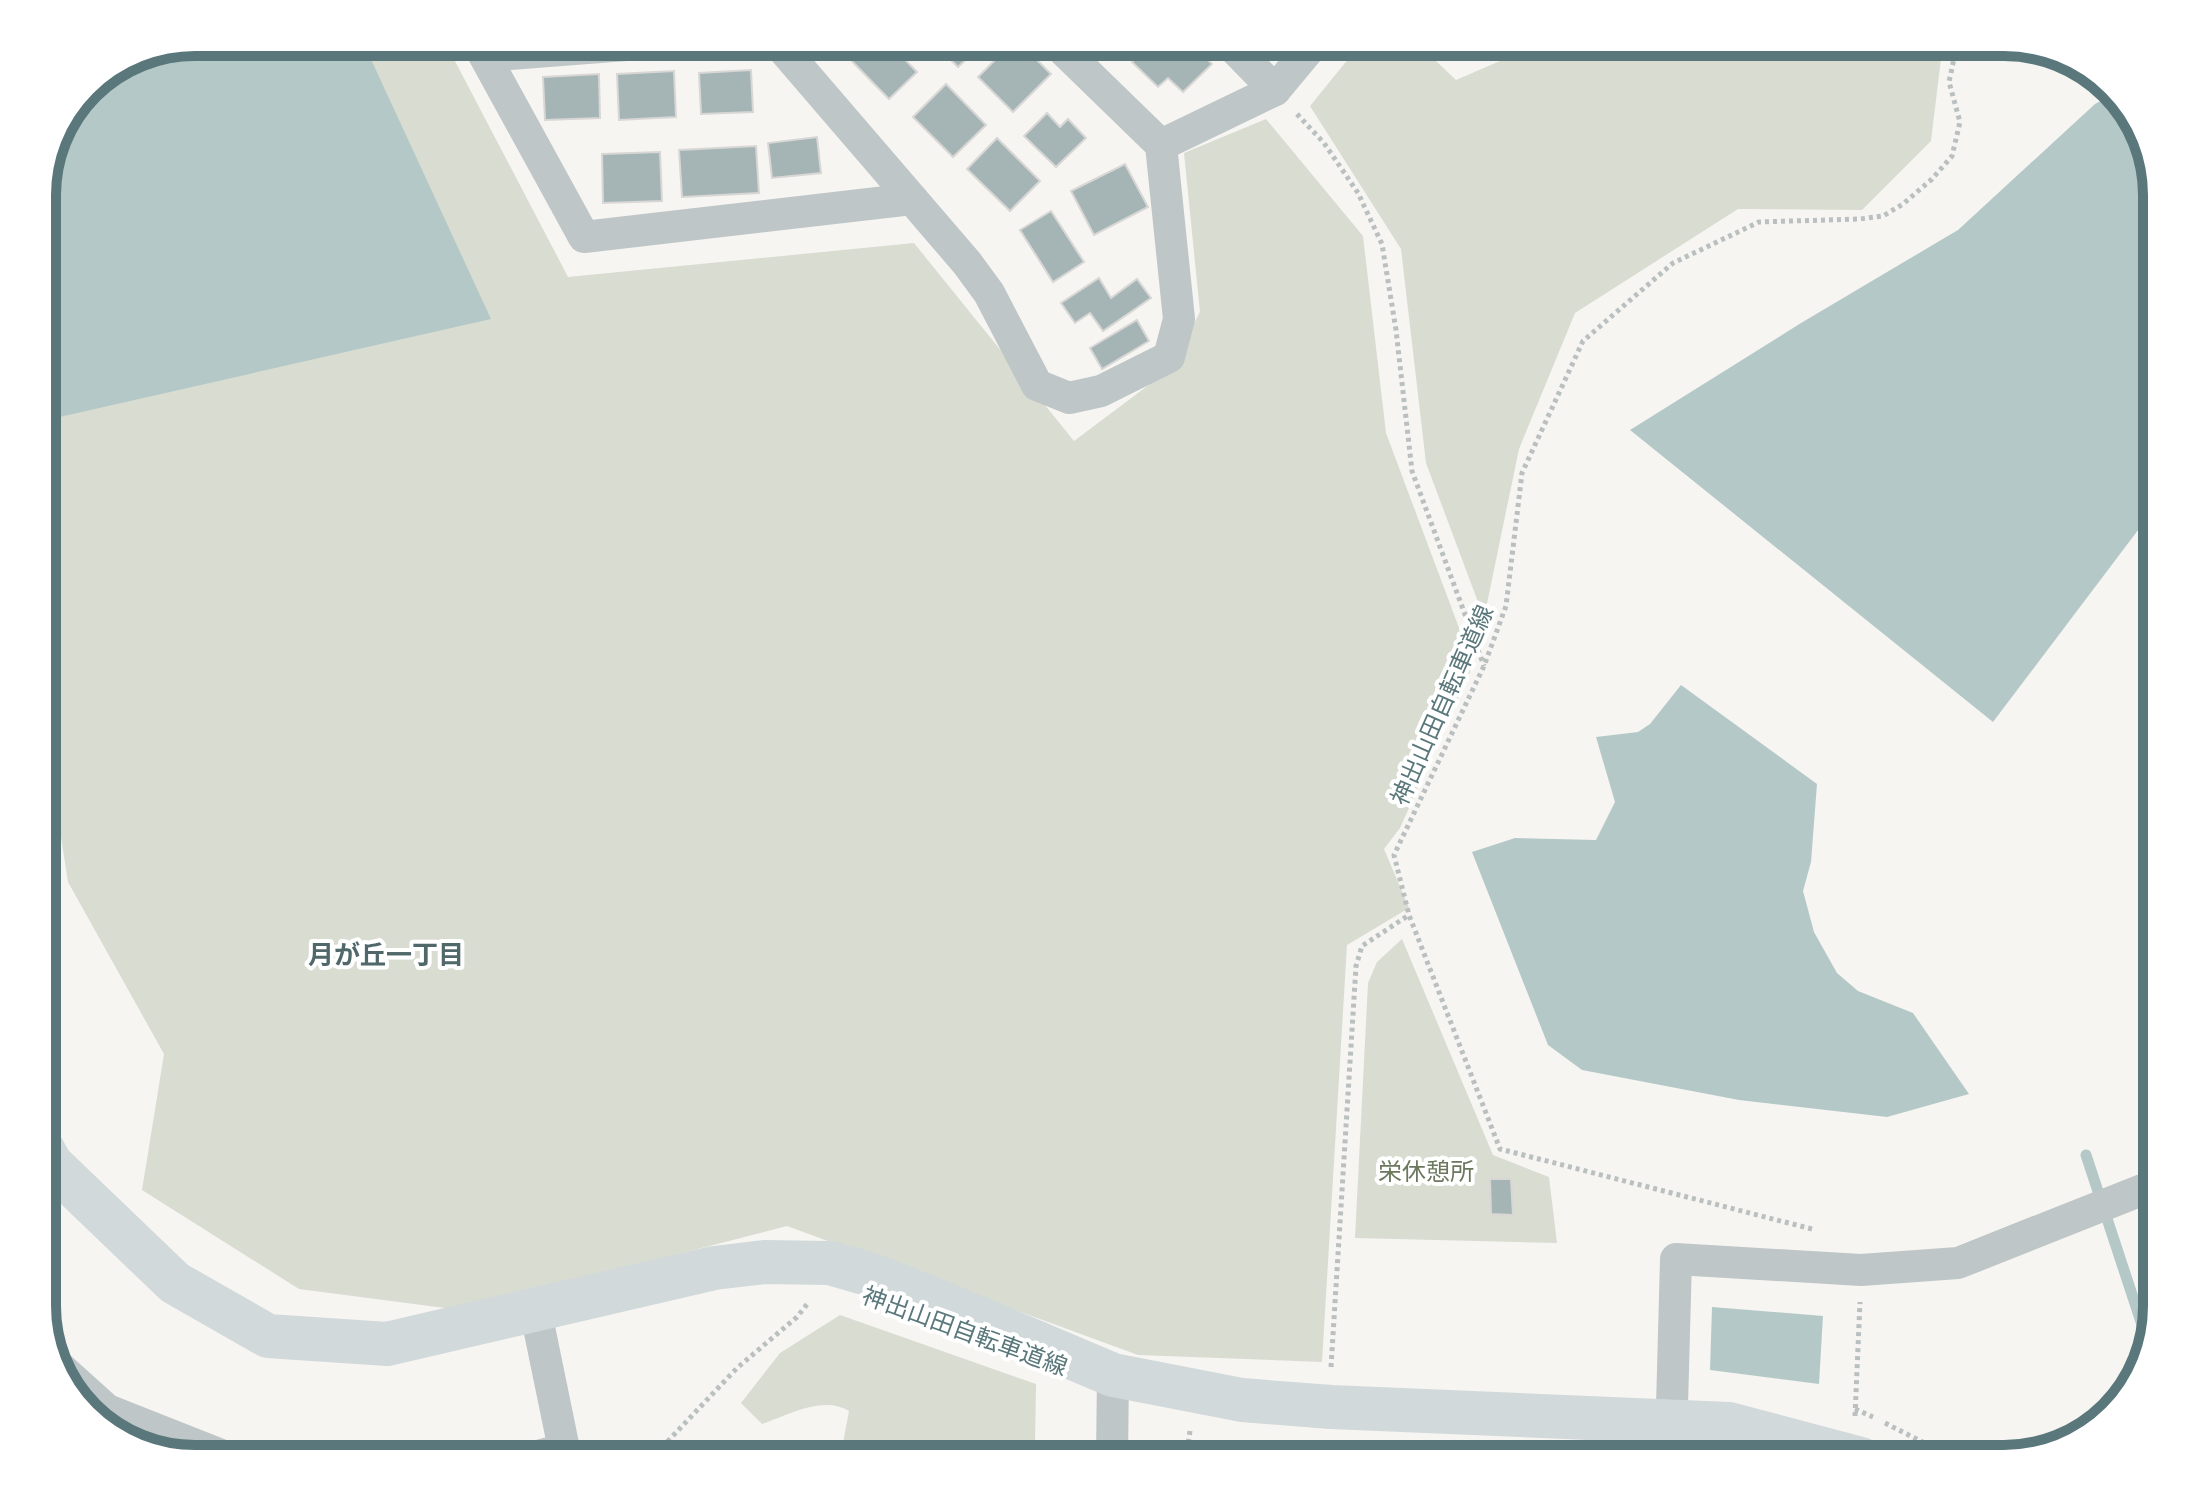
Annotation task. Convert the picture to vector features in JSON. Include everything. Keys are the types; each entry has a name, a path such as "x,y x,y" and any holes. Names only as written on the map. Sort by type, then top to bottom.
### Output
{"street":[{"path":"485,56 584,237 912,199"},
{"path":"789,56 989,293 1037,385 1069,398 1101,391 1169,357 1179,319 1161,145 1069,56"},
{"path":"1242,56 1275,90"},
{"path":"1161,145 1275,90 1303,56"},
{"path":"56,1169 175,1283 268,1336 387,1344 714,1268 764,1262 830,1263 916,1292 1113,1375 1242,1400 1671,1429 1729,1424 1808,1445"},
{"path":"1671,1429 1676,1259 1861,1270 1958,1263 2143,1190"},
{"path":"535,1308 563,1445"},
{"path":"1112,1445 1113,1375"},
{"path":"84,1389 107,1410 196,1445"}],"path":[{"name":"神出山田自転車道線","path":"1819,1231 1500,1149 1409,915 1394,855 1484,666 1506,606 1522,473 1583,341 1673,263 1759,222 1860,219 1883,216 1903,204 1932,179 1952,156 1960,122 1949,82 1955,56"},
{"path":"1275,90 1324,143 1358,193 1382,244 1396,330 1412,471 1484,666"},
{"path":"1330,1374 1356,966 1362,946 1409,915"},
{"path":"1857,1445 1861,1270"},
{"path":"664,1445 737,1368 797,1317 815,1296"},
{"path":"1188,1445 1191,1418"},
{"path":"1888,1424 1929,1445"}],"green space":[{"path":"195,56 452,56 568,277 914,243 1074,441 1170,369 1200,312 1184,153 1266,119 1363,236 1386,433 1473,665 1400,828 1384,849 1409,908 1347,945 1322,1362 1138,1355 787,1226 460,1310 299,1289 142,1190 164,1054 68,882 56,805 56,186 70,133 85,110 118,79 142,67 168,59"},
{"path":"1351,56 1431,56 1456,80 1512,56 1941,56 1931,141 1862,210 1738,209 1575,313 1519,449 1484,618 1426,463 1401,249 1310,106"},
{"name":"栄休憩所","path":"1402,939 1493,1155 1549,1177 1557,1243 1355,1238 1368,983 1377,962"},
{"path":"840,1315 1036,1384 1034,1445 843,1445 849,1411 828,1405 806,1408 762,1424 741,1403 780,1353"}],"shaded area":[{"path":"195,56 369,56 491,319 56,418 56,186 70,133 85,110 118,79 168,59"},
{"path":"2104,99 2124,125 2142,177 2143,524 1993,722 1630,430 1958,230 2095,104"},
{"path":"1681,685 1817,784 1811,862 1803,891 1814,932 1837,973 1858,991 1913,1013 1969,1094 1887,1117 1739,1100 1582,1070 1548,1045 1472,852 1515,838 1596,840 1615,802 1596,737 1638,732 1650,724"},
{"path":"1712,1307 1823,1316 1819,1384 1710,1370"}],"building":[{"path":"847,56 902,56 917,72 889,99"},
{"path":"947,56 969,56 958,67"},
{"path":"999,56 1033,56 1051,74 1013,112 978,77"},
{"path":"1138,56 1204,56 1212,64 1183,92 1168,78 1158,87 1132,62"},
{"path":"751,70 753,112 701,114 699,73"},
{"path":"674,71 676,117 619,120 617,74"},
{"path":"599,74 600,118 545,120 543,77"},
{"path":"946,84 986,125 953,157 913,117"},
{"path":"1047,113 1060,127 1068,119 1086,138 1056,167 1024,136"},
{"path":"817,137 821,173 772,178 768,143"},
{"path":"997,138 1040,181 1010,211 967,169"},
{"path":"756,146 759,193 682,197 679,150"},
{"path":"660,152 662,201 603,203 602,154"},
{"path":"1125,164 1148,207 1094,235 1071,191"},
{"path":"1051,211 1084,262 1053,282 1020,230"},
{"path":"1099,278 1111,298 1137,279 1151,298 1103,331 1090,313 1075,323 1061,303"},
{"path":"1137,320 1149,341 1102,369 1090,348"},
{"path":"1490,1179 1511,1179 1513,1215 1491,1214"}],"waterway":[{"path":"2086,1155 2142,1324"}],"district":[{"name":"月が丘一丁目","path":"386,955"}]}
